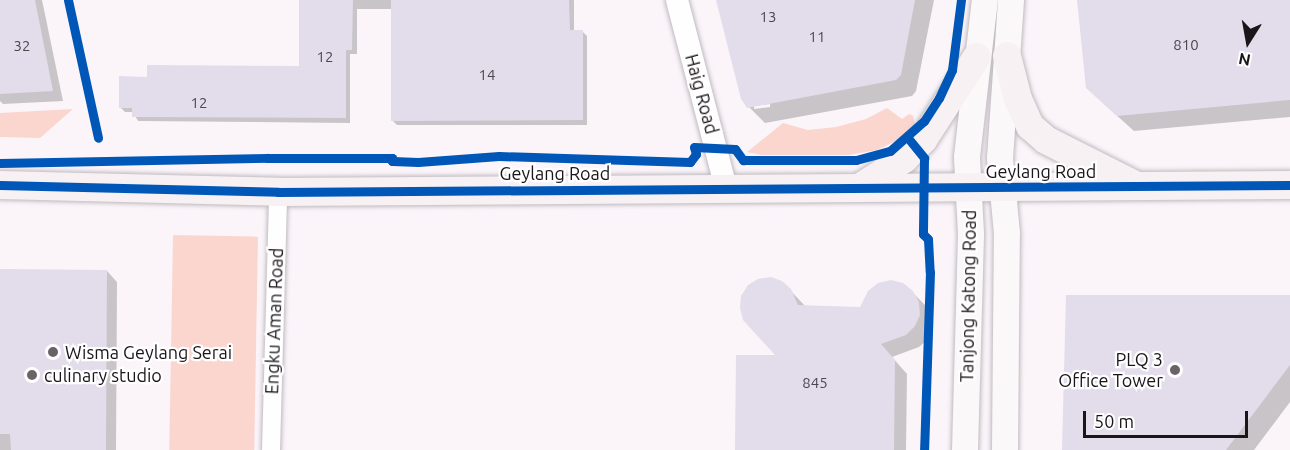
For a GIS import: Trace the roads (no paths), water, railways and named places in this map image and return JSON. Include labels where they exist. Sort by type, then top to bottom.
[{"type":"main road","name":"Tanjong Katong Road","points":[[965,450],[970,188],[967,158],[977,57],[986,0]]},
{"type":"main road","name":"Tanjong Katong Road","points":[[1005,450],[1007,234],[1000,158],[1011,0]]},
{"type":"main road","points":[[1007,56],[1018,99],[1030,126],[1046,140],[1065,151],[1137,186]]},
{"type":"main road","points":[[859,188],[904,159],[923,140],[977,57]]},
{"type":"main road","name":"Geylang Road","points":[[0,185],[278,192],[1290,185]]},
{"type":"street","name":"Haig Road","points":[[677,0],[726,188]]},
{"type":"street","name":"Engku Aman Road","points":[[271,450],[278,192]]},
{"type":"place","name":"Wisma Geylang Serai","points":[[53,352]]},
{"type":"place","name":"PLQ 3 Office Tower","points":[[1175,370]]},
{"type":"place","name":"culinary studio","points":[[32,375]]}]
